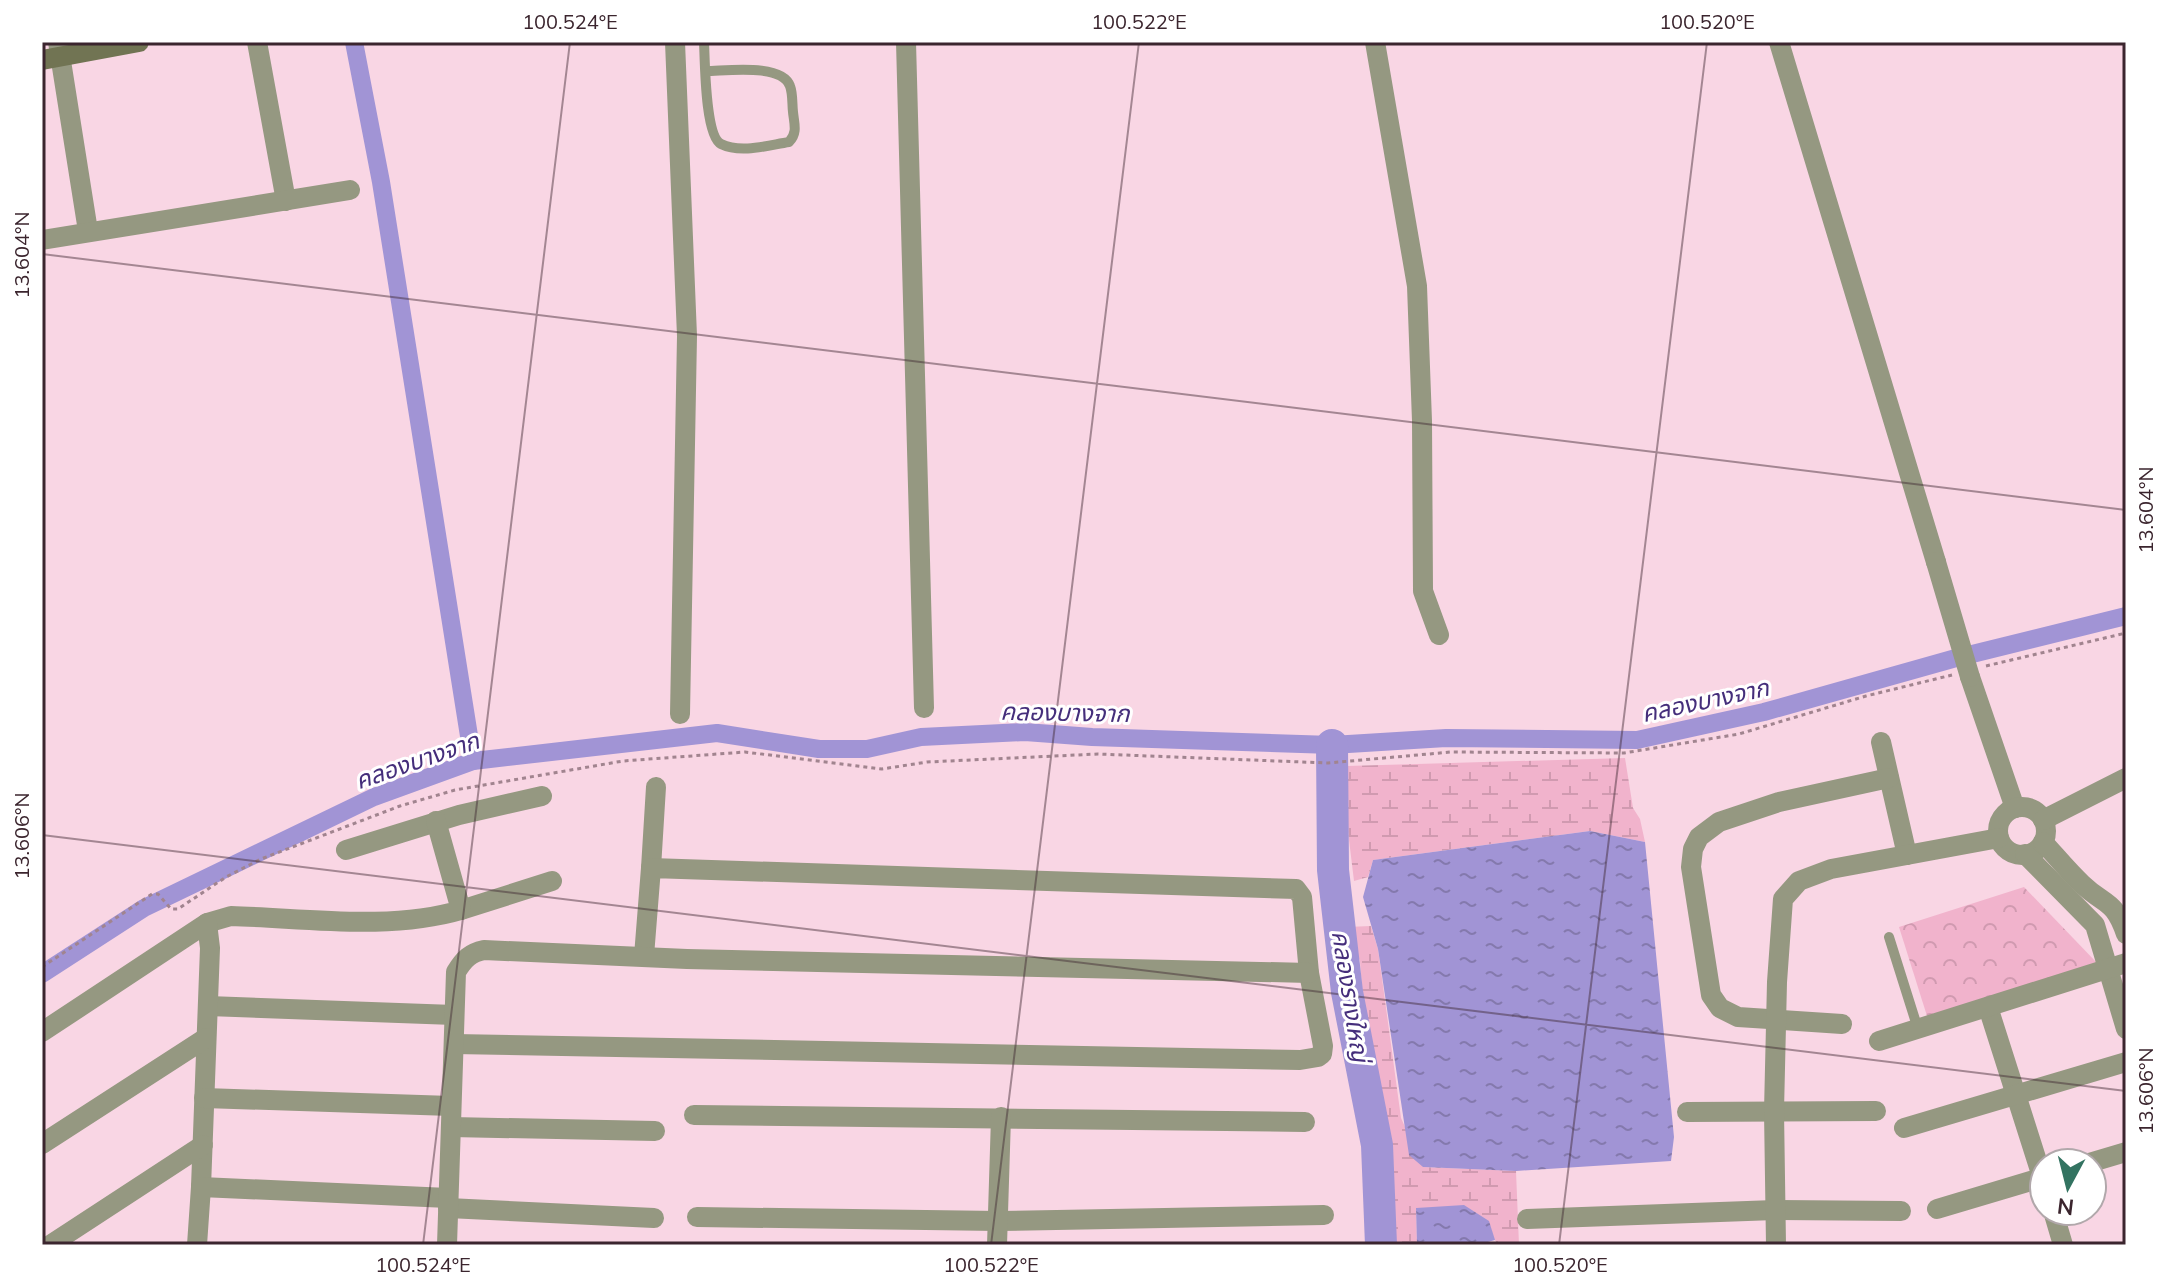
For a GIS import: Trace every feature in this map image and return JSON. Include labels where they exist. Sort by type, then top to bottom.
[{"type":"street","points":[[88,231],[54,53],[139,42]]},
{"type":"street","points":[[257,42],[286,201]]},
{"type":"street","points":[[675,42],[687,336],[680,714]]},
{"type":"street","points":[[906,42],[924,708]]},
{"type":"street","points":[[1375,42],[1417,286],[1423,591],[1439,635]]},
{"type":"street","points":[[1779,42],[1936,562],[2015,808]]},
{"type":"street","points":[[42,240],[350,190]]},
{"type":"street","points":[[1881,742],[1907,855]]},
{"type":"street","points":[[1842,1024],[1738,1017],[1720,1008],[1711,995],[1691,867],[1693,849],[1706,829],[1719,822],[1779,802],[1889,778]]},
{"type":"street","points":[[2043,820],[2126,778]]},
{"type":"street","points":[[644,956],[656,787]]},
{"type":"street","points":[[346,850],[436,821],[542,796]]},
{"type":"street","points":[[2026,807],[2043,820],[2046,835],[2043,842],[2039,848],[2025,854],[2009,851],[1999,838],[2000,822],[2015,808],[2026,807]]},
{"type":"street","points":[[436,821],[461,910]]},
{"type":"street","points":[[1776,1245],[1774,1111],[1783,899],[1789,890],[1812,874],[1999,838]]},
{"type":"street","points":[[2043,842],[2084,887],[2113,906],[2126,934]]},
{"type":"street","points":[[2025,854],[2095,925],[2117,966],[2126,1029]]},
{"type":"street","points":[[454,1044],[1311,1059],[1322,1054],[1309,973],[1302,897],[1296,889],[651,868]]},
{"type":"street","points":[[42,1032],[207,923],[231,916],[400,921],[461,910],[552,881]]},
{"type":"street","points":[[197,1245],[210,948],[207,923]]},
{"type":"street","points":[[447,1245],[456,972],[474,952],[1309,973]]},
{"type":"street","points":[[1879,1041],[2117,966]]},
{"type":"street","points":[[208,1006],[454,1015]]},
{"type":"street","points":[[1988,1007],[2033,1147]]},
{"type":"street","points":[[42,1144],[206,1038]]},
{"type":"street","points":[[1904,1128],[2126,1062]]},
{"type":"street","points":[[204,1098],[655,1131]]},
{"type":"street","points":[[1687,1112],[1876,1111]]},
{"type":"street","points":[[694,1115],[1305,1122]]},
{"type":"street","points":[[997,1245],[1001,1117]]},
{"type":"street","points":[[50,1245],[203,1145]]},
{"type":"street","points":[[1937,1209],[2028,1183]]},
{"type":"street","points":[[201,1187],[654,1218]]},
{"type":"street","points":[[1527,1219],[1775,1210],[1901,1211]]},
{"type":"street","points":[[697,1217],[998,1221],[1324,1215]]},
{"type":"lane","points":[[704,42],[706,71],[710,123],[716,140],[720,144],[750,148],[789,142],[793,138],[791,89],[785,78],[761,70],[706,71]]},
{"type":"lane","points":[[1889,937],[1918,1029]]},
{"type":"path","points":[[42,967],[150,895],[158,894],[171,909],[178,909],[226,877],[261,859],[400,806],[455,790],[623,761],[745,752],[882,769],[927,762],[1098,754],[1328,763],[1451,752],[1624,753],[1739,734],[1866,696],[2126,633]]},
{"type":"green space","points":[[1625,758],[1633,808],[1640,819],[1645,842],[1590,831],[1373,860],[1368,877],[1354,881],[1341,774],[1347,766]]},
{"type":"green space","points":[[2024,887],[2098,964],[1927,1016],[1899,927]]},
{"type":"green space","points":[[1371,926],[1378,949],[1401,1118],[1423,1167],[1516,1171],[1519,1245],[1498,1245],[1495,1240],[1416,1208],[1417,1245],[1394,1245],[1380,1112],[1366,1043],[1360,961],[1347,927]]},
{"type":"water","points":[[1590,831],[1645,842],[1674,1137],[1671,1161],[1516,1171],[1423,1167],[1409,1155],[1378,949],[1363,897],[1373,860]]},
{"type":"water","points":[[1464,1205],[1489,1221],[1495,1240],[1477,1245],[1417,1245],[1416,1208]]},
{"type":"waterway","points":[[354,42],[381,182],[473,761]]},
{"type":"waterway","name":"คลองบางจาก","points":[[42,974],[144,908],[374,797],[473,761],[717,733],[819,749],[867,749],[921,737],[1025,732],[1332,745],[1446,738],[1637,740],[1764,712],[1956,658],[2126,616]]},
{"type":"waterway","name":"คลองรางใหญ่","points":[[1332,745],[1333,870],[1347,992],[1377,1145],[1381,1245]]}]
